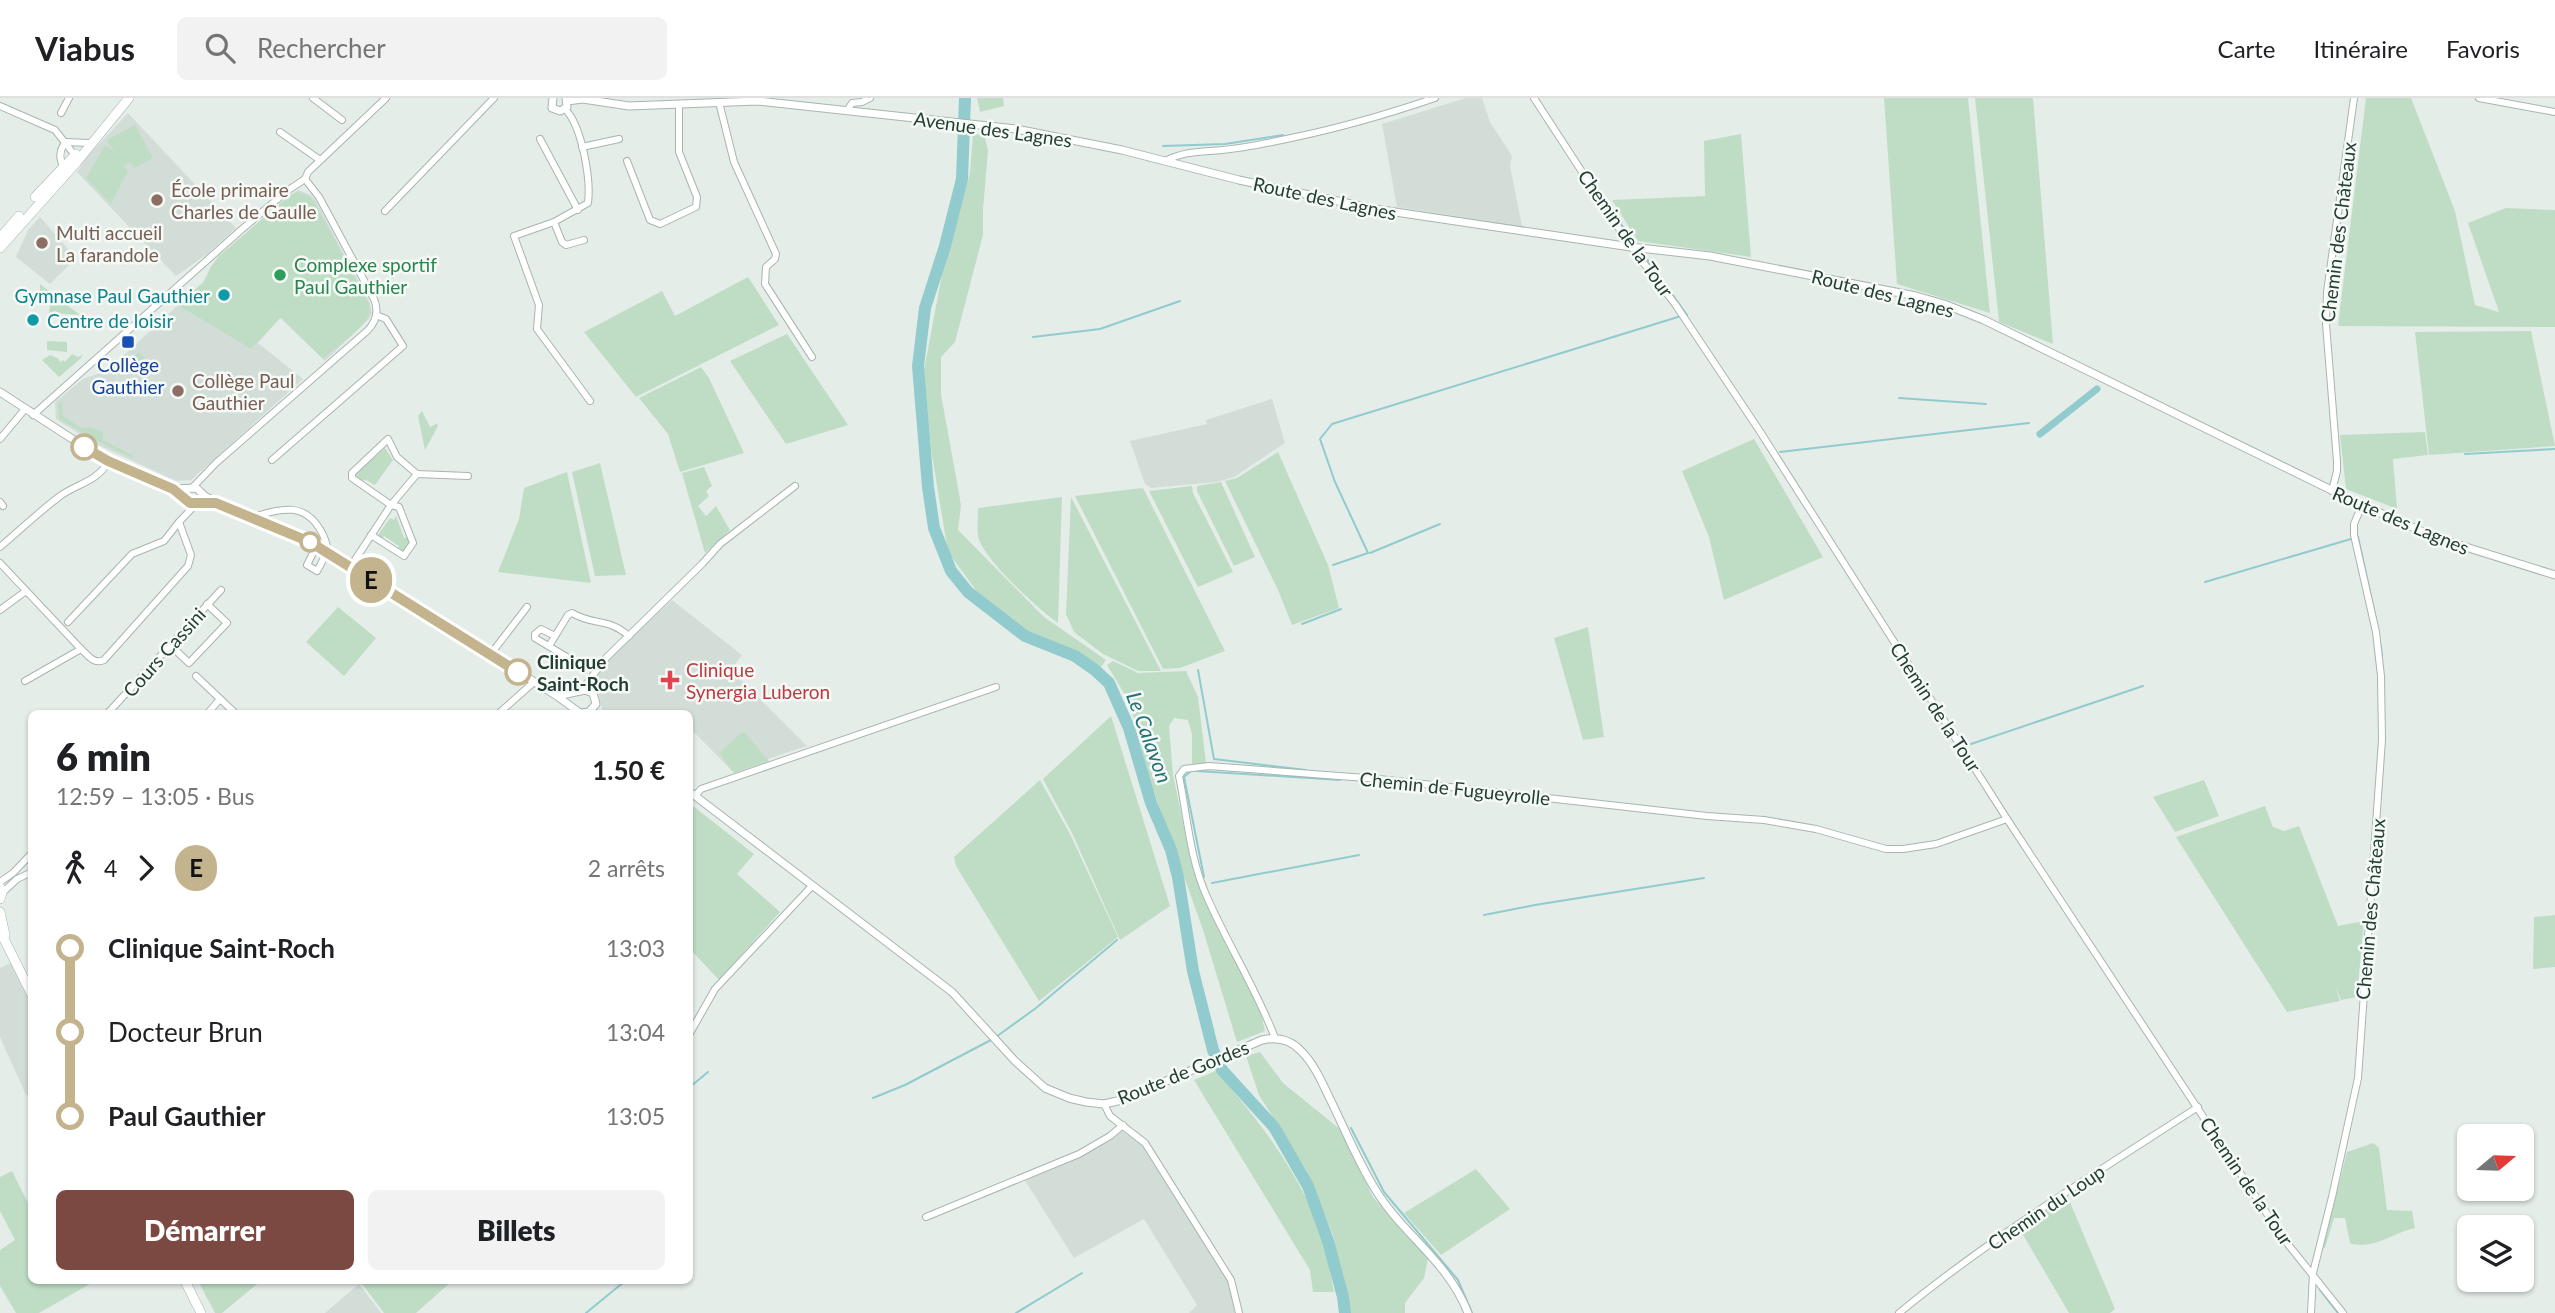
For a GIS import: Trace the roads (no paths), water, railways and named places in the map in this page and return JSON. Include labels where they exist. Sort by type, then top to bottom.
[{"type":"main road","points":[[0,237],[93,141],[129,98]]},
{"type":"main road","points":[[0,248],[65,170]]},
{"type":"main road","points":[[0,912],[9,950]]},
{"type":"main road","points":[[0,931],[28,987]]},
{"type":"main road","points":[[186,1284],[201,1313]]},
{"type":"street","points":[[61,113],[69,98]]},
{"type":"street","points":[[313,98],[342,120]]},
{"type":"street","points":[[33,415],[268,207],[305,179],[320,160],[386,98]]},
{"type":"street","points":[[385,211],[494,98]]},
{"type":"street","points":[[553,98],[551,105],[555,110],[560,111],[566,103],[575,121],[582,147],[588,202],[554,222],[514,236],[539,305],[537,329],[590,401]]},
{"type":"street","points":[[847,111],[852,103],[870,98]]},
{"type":"street","points":[[1165,161],[1178,154],[1194,151],[1222,150],[1293,138],[1369,119],[1436,98]]},
{"type":"street","name":"Chemin de la Tour","points":[[1534,98],[1631,247],[1678,308],[1759,430],[2007,819],[2283,1238],[2343,1313]]},
{"type":"street","name":"Chemin des Châteaux","points":[[2332,491],[2337,461],[2326,333],[2327,292],[2354,98]]},
{"type":"street","points":[[2479,98],[2555,112]]},
{"type":"street","name":"Avenue des Lagnes","points":[[566,103],[583,99],[629,106],[790,101],[847,111],[986,125],[1044,134],[1165,161]]},
{"type":"street","points":[[719,102],[734,162],[776,254],[775,259],[766,267],[765,284],[812,357]]},
{"type":"street","points":[[626,161],[647,214],[654,223],[660,223],[696,207],[697,197],[682,165],[679,104]]},
{"type":"street","points":[[0,106],[49,126],[60,134],[76,159]]},
{"type":"street","points":[[280,132],[320,160]]},
{"type":"street","points":[[540,139],[578,209]]},
{"type":"street","points":[[582,147],[619,139]]},
{"type":"street","points":[[66,142],[93,141]]},
{"type":"street","points":[[65,170],[60,152],[66,142]]},
{"type":"street","name":"Route des Lagnes","points":[[1165,161],[1251,183],[1374,209],[1740,261],[1944,304],[1984,320],[2362,505],[2437,538],[2555,575]]},
{"type":"street","points":[[68,622],[132,554],[164,541],[186,513],[203,478],[216,463],[371,327],[376,315],[374,299],[319,197],[305,179]]},
{"type":"street","points":[[554,222],[562,242],[566,245],[584,240]]},
{"type":"street","points":[[272,460],[403,346],[386,319],[376,315]]},
{"type":"street","points":[[0,392],[108,461],[173,489],[253,517],[317,545],[577,710]]},
{"type":"street","points":[[0,439],[25,410]]},
{"type":"street","points":[[371,535],[404,556],[413,543],[399,507],[391,505],[352,478],[352,473],[388,439],[397,457],[417,474],[468,476]]},
{"type":"street","points":[[97,474],[100,457]]},
{"type":"street","points":[[0,547],[57,498],[92,480],[108,461]]},
{"type":"street","points":[[351,566],[391,505],[417,474]]},
{"type":"street","points":[[574,707],[573,700],[606,658],[720,544],[795,485]]},
{"type":"street","name":"Chemin des Châteaux","points":[[2311,1313],[2313,1273],[2358,1078],[2375,862],[2382,740],[2381,676],[2376,632],[2354,535],[2354,524],[2362,505]]},
{"type":"street","points":[[253,517],[286,509],[304,512],[312,517],[326,540],[328,552],[317,571],[307,565],[317,545]]},
{"type":"street","points":[[0,563],[81,649],[95,662],[104,660],[188,566],[191,555],[179,522]]},
{"type":"street","name":"Cours Cassini","points":[[111,710],[220,590]]},
{"type":"street","points":[[0,610],[26,591]]},
{"type":"street","points":[[170,645],[189,663],[227,623],[207,604]]},
{"type":"street","points":[[491,655],[527,607]]},
{"type":"street","points":[[549,646],[572,613],[584,620],[613,624],[629,636]]},
{"type":"street","points":[[555,636],[541,629],[535,634],[536,638],[570,659]]},
{"type":"street","points":[[25,681],[81,649]]},
{"type":"street","points":[[594,675],[593,693],[597,710]]},
{"type":"street","points":[[196,676],[232,710]]},
{"type":"street","points":[[502,710],[534,682]]},
{"type":"street","points":[[693,793],[996,687]]},
{"type":"street","points":[[557,696],[579,692],[593,693]]},
{"type":"street","points":[[210,710],[220,699]]},
{"type":"street","points":[[592,710],[596,704]]},
{"type":"street","name":"Chemin de Fugueyrolle","points":[[1275,1038],[1265,1009],[1206,896],[1179,776],[1184,769],[1209,766],[1379,779],[1764,820],[1816,830],[1886,849],[1936,844],[2007,819]]},
{"type":"street","name":"Route de Gordes","points":[[693,795],[952,992],[1015,1061],[1045,1087],[1069,1098],[1104,1104],[1122,1100],[1250,1044],[1275,1038],[1296,1045],[1310,1060],[1375,1189],[1394,1215],[1437,1261],[1456,1287],[1468,1313]]},
{"type":"street","points":[[0,890],[28,857]]},
{"type":"street","points":[[0,890],[28,874]]},
{"type":"street","points":[[693,1028],[715,989],[811,887]]},
{"type":"street","points":[[1104,1104],[1110,1116],[1145,1143],[1231,1280],[1239,1313]]},
{"type":"street","name":"Chemin du Loup","points":[[1899,1313],[1951,1271],[2019,1223],[2198,1107]]},
{"type":"street","points":[[926,1217],[1079,1154],[1123,1125]]},
{"type":"waterway","name":"Le Calavon","points":[[965,98],[962,179],[945,246],[925,308],[918,366],[934,528],[951,571],[968,592],[1025,636],[1075,656],[1109,683],[1129,728],[1151,803],[1171,850],[1193,971],[1213,1050],[1222,1070],[1274,1127],[1308,1186],[1328,1241],[1345,1313]]},
{"type":"waterway","points":[[1163,146],[1225,144],[1283,135]]},
{"type":"waterway","points":[[1602,197],[1635,244]]},
{"type":"waterway","points":[[1641,251],[1687,315]]},
{"type":"waterway","points":[[1033,337],[1100,329],[1180,301]]},
{"type":"waterway","points":[[1333,565],[1368,553],[1335,482],[1320,439],[1332,424],[1681,316]]},
{"type":"waterway","points":[[2040,434],[2097,389]]},
{"type":"waterway","points":[[1899,398],[1986,404]]},
{"type":"waterway","points":[[1780,452],[2029,423]]},
{"type":"waterway","points":[[2465,454],[2555,449]]},
{"type":"waterway","points":[[1370,553],[1440,524]]},
{"type":"waterway","points":[[2358,537],[2377,624]]},
{"type":"waterway","points":[[2205,582],[2351,539]]},
{"type":"waterway","points":[[1302,624],[1341,609]]},
{"type":"waterway","points":[[2381,647],[2382,656]]},
{"type":"waterway","points":[[1198,670],[1214,759],[1306,770]]},
{"type":"waterway","points":[[1965,746],[2143,686]]},
{"type":"waterway","points":[[1191,771],[1184,777],[1204,877]]},
{"type":"waterway","points":[[1197,771],[1340,780]]},
{"type":"waterway","points":[[1212,883],[1359,855]]},
{"type":"waterway","points":[[1484,915],[1704,878]]},
{"type":"waterway","points":[[996,1037],[1036,1008],[1117,940]]},
{"type":"waterway","points":[[873,1098],[905,1085],[991,1040]]},
{"type":"waterway","points":[[693,1084],[708,1072]]},
{"type":"waterway","points":[[1351,1128],[1384,1192],[1458,1280],[1472,1313]]},
{"type":"waterway","points":[[1016,1313],[1082,1273]]},
{"type":"waterway","points":[[586,1313],[621,1284]]},
{"type":"waterway","points":[[2320,1290],[2338,1313]]},
{"type":"place","name":"École primaire Charles de Gaulle","points":[[157,200]]},
{"type":"place","name":"Multi accueil La farandole","points":[[42,243]]},
{"type":"place","name":"Complexe sportif Paul Gauthier","points":[[280,275]]},
{"type":"place","name":"Gymnase Paul Gauthier","points":[[224,295]]},
{"type":"place","name":"Centre de loisir","points":[[33,320]]},
{"type":"place","name":"Collège Gauthier","points":[[128,342]]},
{"type":"place","name":"Collège Paul Gauthier","points":[[178,391]]},
{"type":"place","name":"Clinique Saint-Roch","points":[[518,672]]},
{"type":"place","name":"Clinique Synergia Luberon","points":[[670,680]]}]
